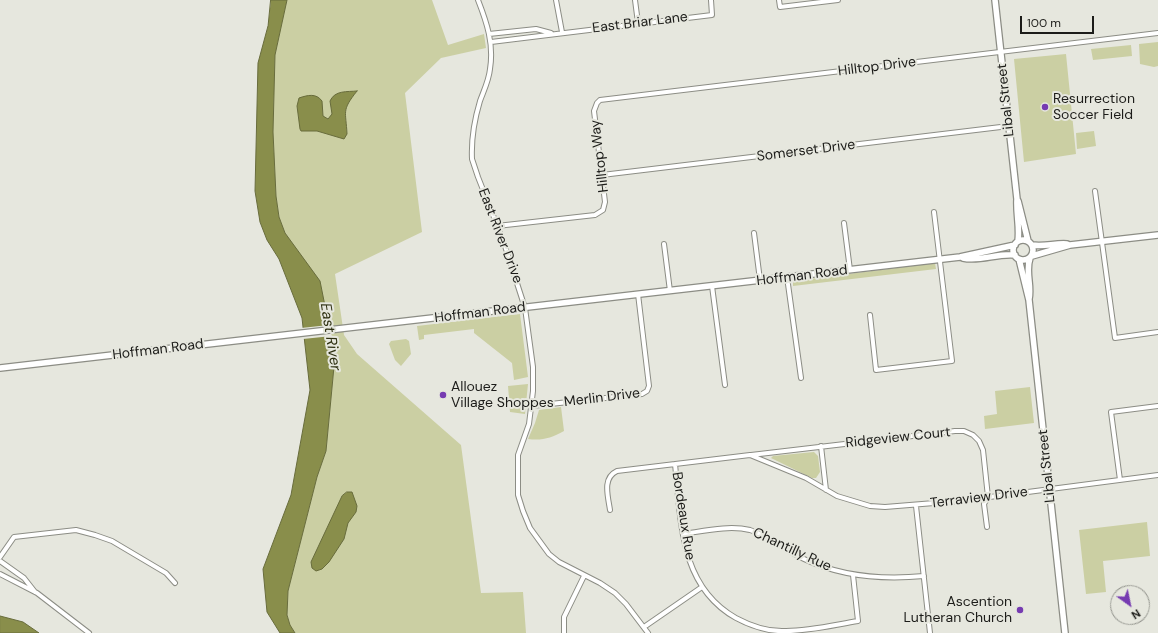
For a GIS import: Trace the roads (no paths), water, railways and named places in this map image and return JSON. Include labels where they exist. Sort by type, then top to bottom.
[{"type":"street","name":"East River Drive","points":[[478,0],[491,42],[489,75],[475,120],[471,140],[472,159],[525,308],[533,366],[532,406],[529,424],[522,440],[518,455],[518,495],[530,528],[549,554],[559,562],[600,583],[615,593],[626,604],[648,633]]},
{"type":"street","points":[[556,0],[562,32]]},
{"type":"street","points":[[635,0],[638,23]]},
{"type":"street","name":"East Briar Lane","points":[[491,42],[553,33],[712,15],[711,0]]},
{"type":"street","points":[[779,0],[780,7],[838,0]]},
{"type":"street","name":"Libal Street","points":[[995,0],[1017,199],[1016,211],[1019,233],[1016,243]]},
{"type":"street","name":"East Briar Lane","points":[[489,34],[536,29],[553,33]]},
{"type":"street","name":"Hilltop Drive","points":[[597,103],[604,99],[1158,33]]},
{"type":"street","name":"Hilltop Way","points":[[497,226],[595,214],[604,210],[605,202],[594,111],[597,103]]},
{"type":"street","name":"Somerset Drive","points":[[602,175],[1009,126]]},
{"type":"street","points":[[1095,191],[1115,338],[1158,332]]},
{"type":"street","name":"Libal Street","points":[[1017,199],[1022,210],[1030,243]]},
{"type":"street","points":[[870,315],[876,370],[952,361],[934,212]]},
{"type":"street","points":[[844,222],[850,270]]},
{"type":"street","points":[[754,233],[760,280]]},
{"type":"street","points":[[1070,245],[1059,243],[1041,246],[1023,240],[1016,243],[1017,257],[1024,260],[1070,245],[1158,235]]},
{"type":"street","name":"Hoffman Road","points":[[0,368],[940,260],[960,257],[1016,243]]},
{"type":"street","points":[[1030,243],[1033,250],[1031,257]]},
{"type":"street","points":[[664,244],[670,291]]},
{"type":"street","name":"Hoffman Road","points":[[960,257],[972,259],[1001,254],[1017,257]]},
{"type":"street","name":"Libal Street","points":[[1017,257],[1029,300],[1065,633]]},
{"type":"street","name":"Libal Street","points":[[1029,300],[1031,290],[1028,271],[1031,257]]},
{"type":"street","points":[[787,277],[801,378]]},
{"type":"street","points":[[712,286],[725,385]]},
{"type":"street","name":"Merlin Drive","points":[[532,406],[642,394],[647,391],[649,386],[638,294]]},
{"type":"street","points":[[1120,480],[1112,412],[1158,406]]},
{"type":"street","name":"Ridgeview Court","points":[[750,455],[964,431],[979,441],[983,450],[988,497],[984,504],[986,527]]},
{"type":"street","points":[[821,446],[826,490]]},
{"type":"street","name":"Terraview Drive","points":[[610,510],[607,482],[610,474],[617,470],[750,455],[787,469],[837,496],[870,506],[916,506],[1158,476]]},
{"type":"street","name":"Bordeaux Rue","points":[[675,464],[683,534],[690,563],[702,587],[722,608],[746,623],[765,629],[798,631],[858,621],[853,575]]},
{"type":"street","points":[[916,506],[930,633]]},
{"type":"street","name":"Chantilly Rue","points":[[683,534],[735,528],[750,530],[803,559],[853,575],[881,578],[924,576]]},
{"type":"street","points":[[0,557],[14,537],[81,531],[112,541],[166,573],[175,583]]},
{"type":"street","points":[[0,560],[24,578],[37,594]]},
{"type":"street","points":[[0,574],[37,594],[89,633]]},
{"type":"street","points":[[564,633],[564,618],[584,576]]},
{"type":"street","points":[[644,627],[702,587]]},
{"type":"water","name":"East River","points":[[271,0],[287,0],[275,55],[273,132],[276,196],[279,217],[285,233],[320,281],[335,356],[326,451],[317,477],[288,591],[287,615],[290,625],[295,633],[280,633],[267,612],[263,569],[291,495],[310,390],[302,318],[279,259],[267,240],[260,222],[255,191],[258,63],[268,26]]},
{"type":"water","points":[[357,91],[347,107],[347,134],[344,139],[317,131],[301,131],[297,106],[299,98],[312,95],[320,98],[322,101],[323,116],[328,119],[332,114],[330,101],[332,97],[342,92]]},
{"type":"water","points":[[347,492],[352,492],[357,506],[356,512],[348,523],[344,539],[329,562],[322,569],[316,571],[312,568],[311,562],[342,496]]},
{"type":"water","points":[[0,616],[23,622],[39,633],[0,633]]},
{"type":"place","name":"Resurrection Soccer Field","points":[[1045,107]]},
{"type":"place","name":"Allouez Village Shoppes","points":[[443,395]]},
{"type":"place","name":"Ascention Lutheran Church","points":[[1020,610]]}]
